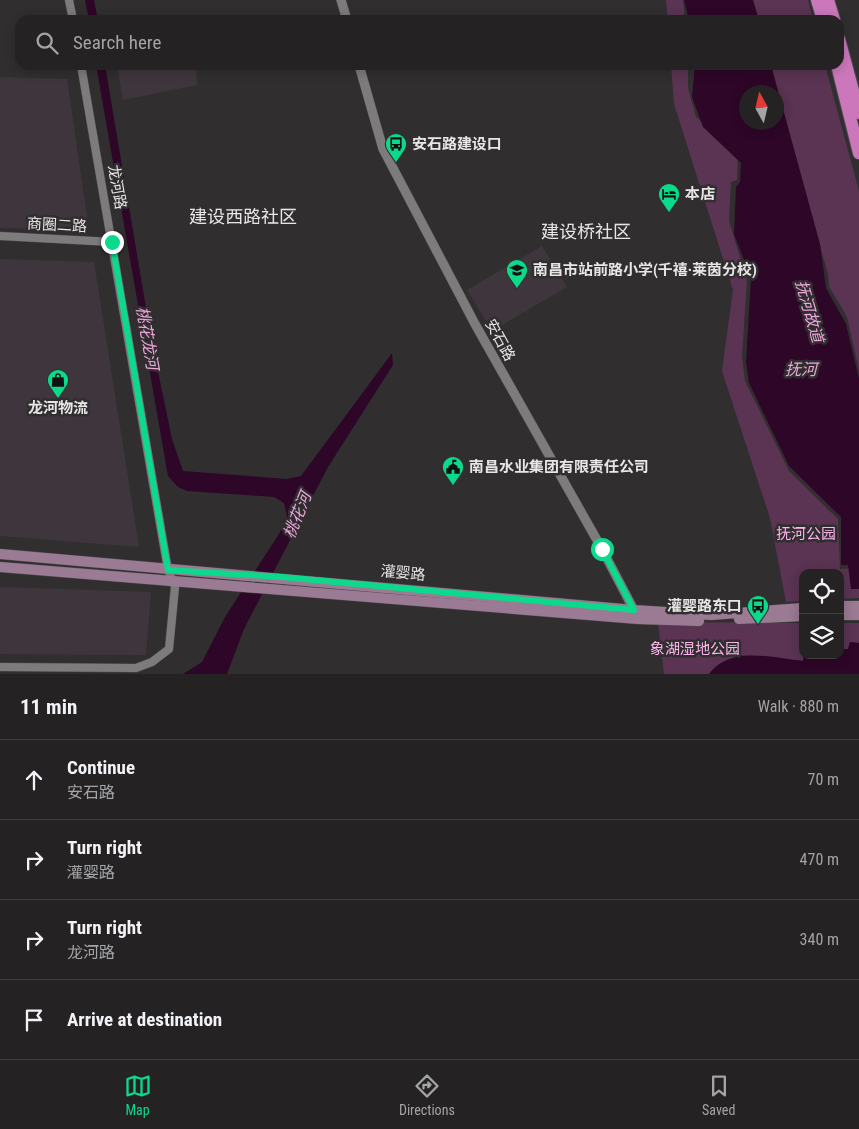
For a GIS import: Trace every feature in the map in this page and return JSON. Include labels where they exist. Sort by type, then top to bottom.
[{"type":"highway","points":[[817,0],[822,15]]},
{"type":"highway","points":[[828,0],[832,15]]},
{"type":"highway","points":[[844,57],[859,113]]},
{"type":"highway","points":[[838,70],[859,153]]},
{"type":"main road","name":"灌婴路","points":[[0,554],[168,570],[282,577],[711,621],[799,616]]},
{"type":"main road","name":"灌婴路","points":[[0,567],[277,589],[636,614],[711,615],[799,608]]},
{"type":"main road","points":[[844,606],[859,606]]},
{"type":"main road","points":[[844,615],[859,615]]},
{"type":"street","points":[[69,0],[72,15]]},
{"type":"street","points":[[342,0],[346,15]]},
{"type":"street","name":"龙河路","points":[[0,667],[136,668],[152,662],[169,649],[175,587],[168,570],[83,70]]},
{"type":"street","name":"安石路","points":[[360,70],[383,149],[475,324],[602,549],[636,614]]},
{"type":"street","name":"商圈二路","points":[[0,236],[112,242]]},
{"type":"shaded area","points":[[118,70],[196,70],[197,85],[123,100]]},
{"type":"shaded area","points":[[0,77],[67,79],[89,230],[0,228]]},
{"type":"shaded area","name":"南昌市站前路小学(千禧·莱茵分校)","points":[[542,246],[567,287],[492,331],[467,290]]},
{"type":"shaded area","name":"龙河物流","points":[[0,259],[94,262],[139,547],[0,536]]},
{"type":"shaded area","points":[[0,587],[151,592],[146,655],[0,654]]},
{"type":"green space","points":[[666,0],[683,0],[684,15],[668,15]]},
{"type":"green space","points":[[749,0],[808,0],[812,15],[754,15]]},
{"type":"green space","name":"抚河公园","points":[[671,70],[688,70],[688,88],[696,117],[738,154],[737,180],[731,182],[729,221],[747,280],[742,356],[745,381],[789,471],[838,519],[840,569],[799,569],[799,601],[786,602],[770,518],[722,371],[733,290],[674,104]]},
{"type":"green space","points":[[769,70],[826,70],[859,191],[859,370],[847,317],[829,286],[828,274],[784,121],[784,85],[774,85]]},
{"type":"green space","name":"抚河公园","points":[[859,568],[859,598],[844,599],[844,569],[840,569]]},
{"type":"green space","name":"象湖湿地公园","points":[[658,622],[799,623],[799,659],[803,659],[803,661],[741,655],[709,674],[664,674]]},
{"type":"green space","points":[[844,623],[859,623],[859,643],[850,642],[848,649],[844,649]]},
{"type":"water","points":[[85,0],[94,0],[97,15],[88,15]]},
{"type":"water","points":[[684,0],[753,0],[758,15],[688,15]]},
{"type":"water","points":[[97,70],[106,70],[152,343],[172,439],[183,471],[287,479],[301,476],[392,353],[393,365],[328,467],[244,629],[227,674],[183,674],[202,662],[225,617],[279,534],[287,516],[284,503],[274,497],[187,491],[178,487],[168,476]]},
{"type":"water","name":"抚河","points":[[695,70],[772,70],[776,85],[739,85],[739,130],[784,130],[784,112],[820,244],[826,288],[846,324],[859,379],[859,589],[851,589],[848,565],[841,565],[841,517],[789,466],[749,383],[746,362],[751,278],[734,234],[736,187],[740,182],[741,163],[703,127],[692,97]]},
{"type":"water","points":[[850,642],[859,643],[859,674],[709,674],[718,665],[740,656],[765,656],[803,661],[803,659],[844,659],[844,649],[848,649]]},
{"type":"place","name":"安石路建设口","points":[[396,163]]},
{"type":"place","name":"本店","points":[[669,213]]},
{"type":"place","name":"南昌市站前路小学(千禧·莱茵分校)","points":[[517,289]]},
{"type":"place","name":"龙河物流","points":[[58,399]]},
{"type":"place","name":"南昌水业集团有限责任公司","points":[[453,486]]},
{"type":"place","name":"灌婴路东口","points":[[758,625]]},
{"type":"district","name":"建设西路社区","points":[[243,217]]},
{"type":"district","name":"建设桥社区","points":[[586,232]]},
{"type":"route","points":[[112,242],[168,570],[282,577],[634,610],[602,549]]},
{"type":"water label","name":"抚河故道","points":[[810,311]]},
{"type":"water label","name":"桃花龙河","points":[[148,338]]},
{"type":"water label","name":"桃花河","points":[[297,515]]}]
